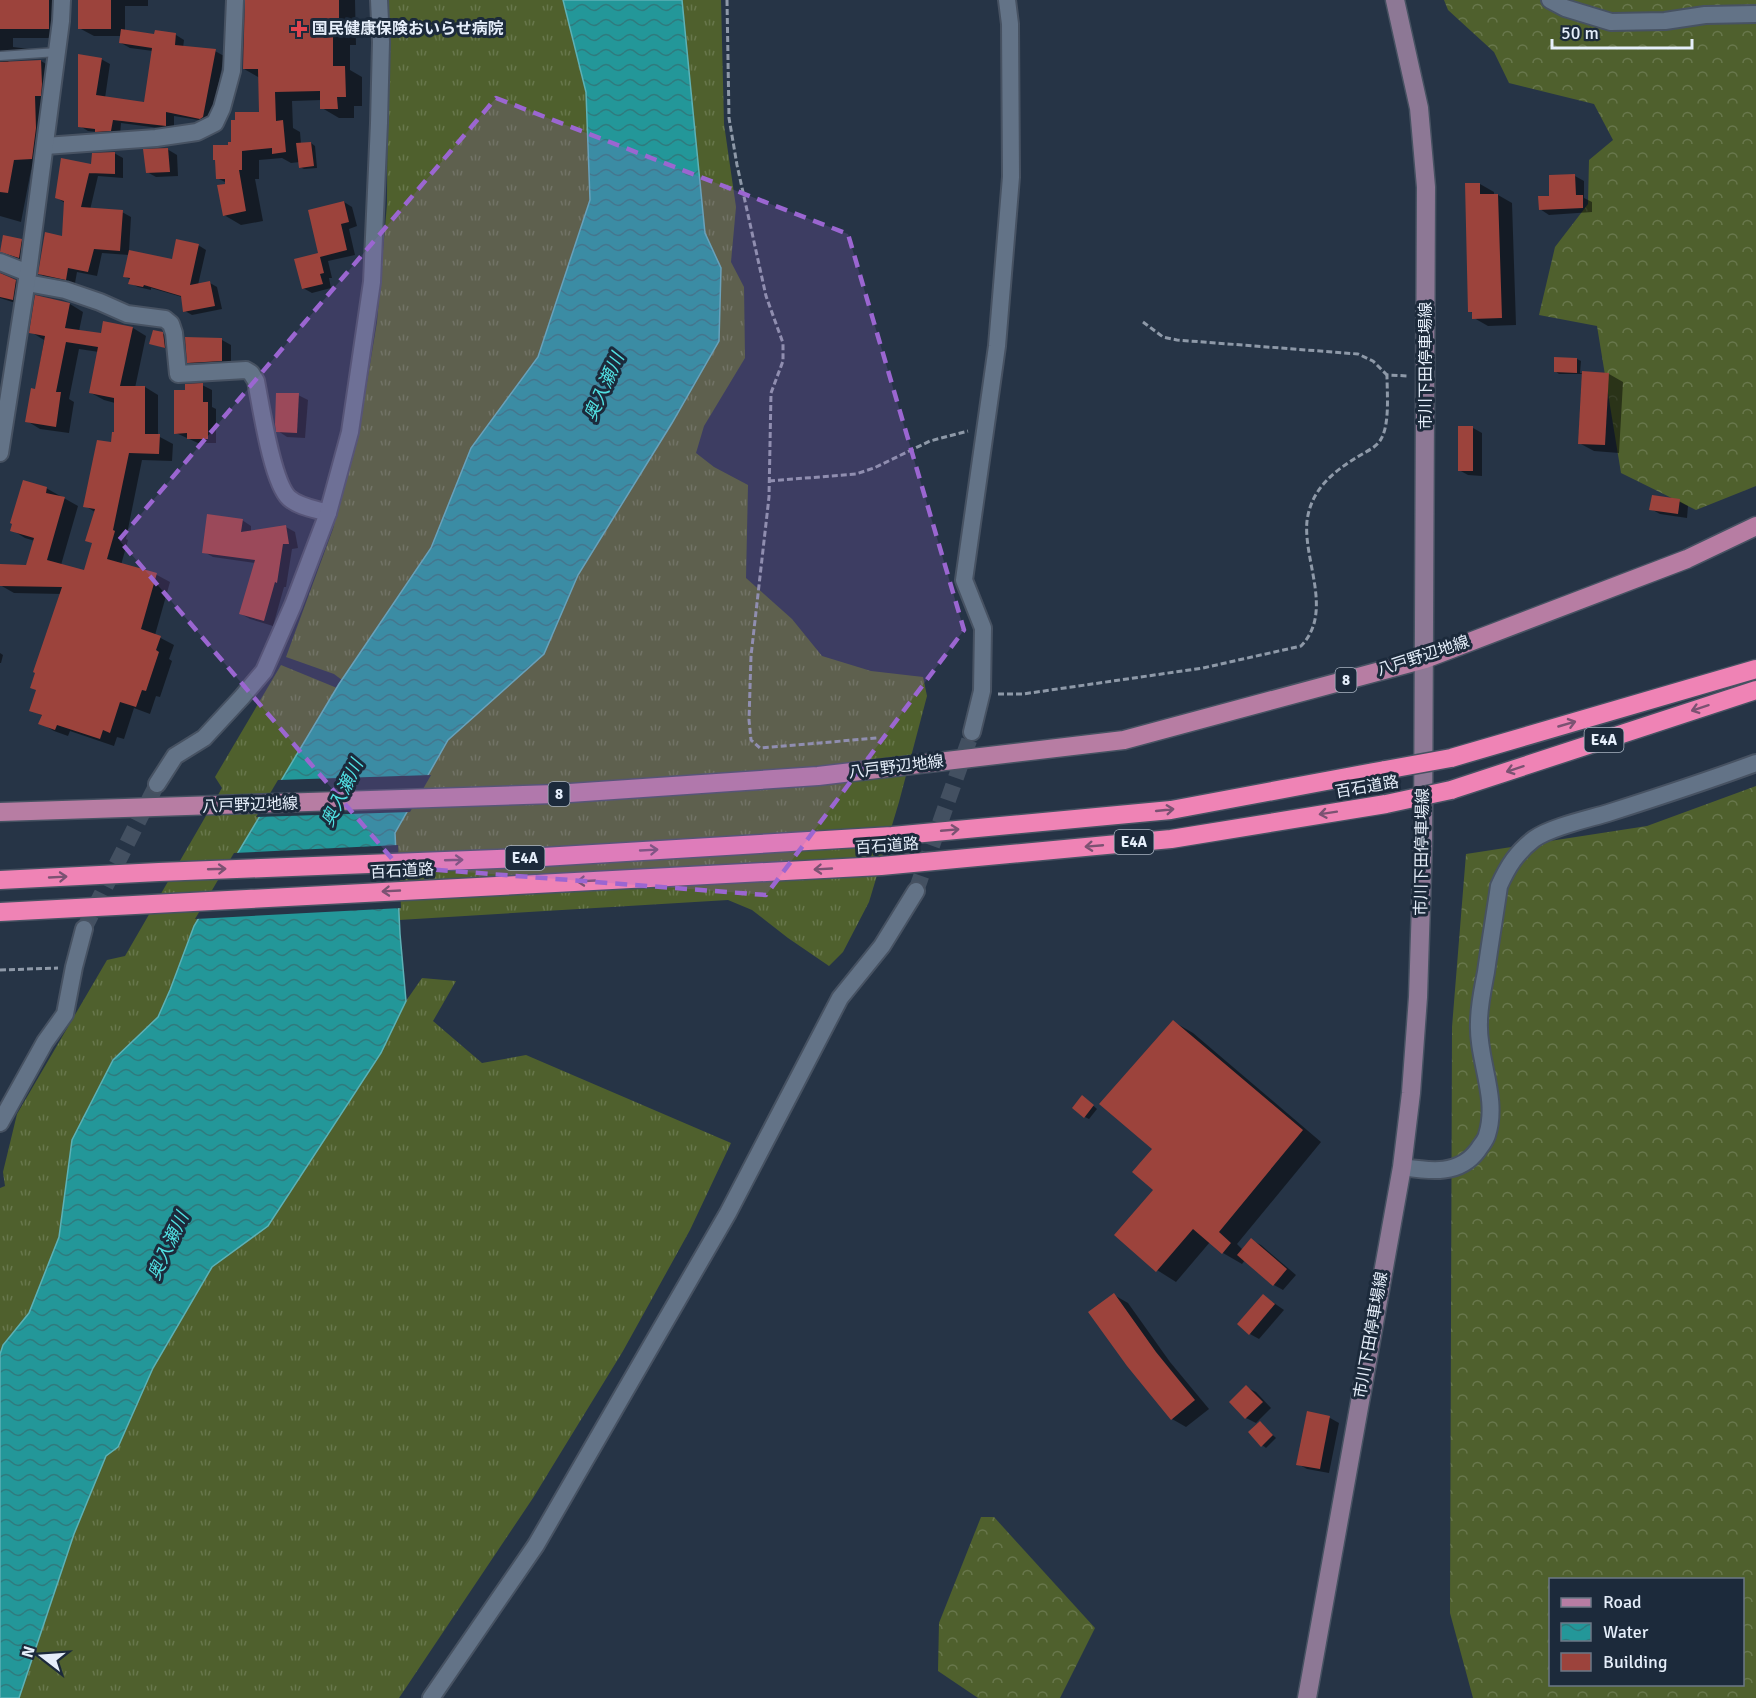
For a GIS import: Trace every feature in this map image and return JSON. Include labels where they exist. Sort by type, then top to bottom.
[{"type":"highway","name":"百石道路","points":[[0,880],[526,858],[892,836],[1171,810],[1451,758],[1756,669]]},
{"type":"highway","name":"百石道路","points":[[0,912],[881,866],[1171,839],[1386,804],[1451,790],[1756,690]]},
{"type":"main road","name":"市川下田停車場線","points":[[1307,1698],[1402,1167],[1411,1093],[1418,997],[1424,841],[1425,176],[1419,108],[1395,0]]},
{"type":"main road","name":"八戸野辺地線","points":[[0,812],[555,794],[818,776],[1124,740],[1425,659],[1687,559],[1756,526]]},
{"type":"street","points":[[0,453],[27,278],[62,0]]},
{"type":"street","points":[[45,146],[166,137],[197,132],[215,123],[222,108],[232,71],[235,0]]},
{"type":"street","points":[[157,784],[175,756],[204,738],[264,671],[293,605],[328,513],[350,432],[372,282],[379,123],[381,42],[379,0]]},
{"type":"street","points":[[972,732],[982,691],[983,628],[964,580],[997,346],[1011,177],[1010,24],[1006,0]]},
{"type":"street","points":[[1550,0],[1565,8],[1611,22],[1665,21],[1705,15],[1756,14]]},
{"type":"street","points":[[0,262],[27,278],[100,302],[127,314],[165,318],[171,324],[174,333],[178,374],[246,370],[251,373],[256,381],[267,438],[281,489],[299,505],[328,513]]},
{"type":"street","points":[[1402,1167],[1433,1172],[1459,1165],[1474,1154],[1487,1137],[1491,1116],[1490,1097],[1480,1049],[1479,1022],[1499,886],[1515,855],[1536,837],[1558,828],[1682,790],[1756,763]]},
{"type":"street","points":[[431,1698],[536,1545],[728,1213],[840,998],[882,945],[916,891]]},
{"type":"street","points":[[0,1123],[45,1042],[65,1014],[84,929]]},
{"type":"lane","points":[[0,56],[57,52]]},
{"type":"path","points":[[728,0],[729,118],[766,296],[783,343],[783,361],[771,393],[769,497],[751,656],[749,720],[751,740],[760,748],[877,738]]},
{"type":"path","points":[[1143,322],[1163,337],[1177,340],[1358,354],[1373,361],[1387,375],[1425,376]]},
{"type":"path","points":[[982,691],[1002,695],[1023,694],[1203,668],[1301,646],[1308,639],[1314,625],[1315,610],[1315,592],[1306,539],[1307,519],[1320,486],[1335,471],[1374,447],[1381,440],[1386,427],[1387,375]]},
{"type":"path","points":[[769,482],[856,474],[874,468],[930,441],[986,426]]},
{"type":"path","points":[[0,970],[74,967]]},
{"type":"highlighted area","points":[[496,98],[848,234],[964,630],[766,895],[399,867],[119,540]]},
{"type":"green space","points":[[388,0],[563,0],[586,92],[590,200],[538,357],[471,448],[431,548],[342,680],[334,674],[286,657],[333,529],[358,436],[377,322],[387,204]]},
{"type":"green space","points":[[682,0],[721,0],[724,124],[736,207],[731,262],[744,287],[745,358],[704,426],[696,453],[714,467],[748,485],[746,578],[792,619],[822,656],[871,671],[923,677],[927,696],[869,902],[843,952],[829,966],[752,910],[728,900],[399,920],[395,833],[448,740],[544,654],[578,575],[672,423],[719,341],[721,268],[705,233]]},
{"type":"green space","points":[[1444,0],[1756,0],[1756,486],[1696,510],[1621,473],[1597,326],[1539,315],[1555,247],[1588,204],[1589,160],[1613,140],[1594,104],[1509,83],[1494,52],[1448,10]]},
{"type":"green space","points":[[281,665],[337,688],[194,926],[158,1017],[112,1060],[62,1213],[59,1237],[29,1313],[3,1345],[0,1354],[0,1188],[5,1186],[3,1172],[17,1114],[107,960],[125,956],[222,788],[215,777]]},
{"type":"green space","points":[[1756,786],[1756,1698],[1473,1698],[1450,1613],[1452,1027],[1466,854],[1647,826]]},
{"type":"green space","points":[[422,978],[456,981],[433,1021],[482,1063],[526,1055],[731,1143],[690,1230],[623,1351],[533,1498],[399,1698],[19,1698],[74,1534],[106,1456],[118,1447],[153,1368],[212,1267],[268,1226],[381,1053],[406,1001]]},
{"type":"green space","points":[[981,1517],[994,1517],[1095,1628],[1060,1698],[978,1698],[938,1671],[939,1623]]},
{"type":"water","name":"奥入瀬川","points":[[563,0],[682,0],[705,233],[721,268],[719,341],[672,423],[578,575],[544,654],[448,740],[395,833],[406,1001],[381,1053],[268,1226],[212,1267],[153,1368],[118,1447],[106,1456],[74,1534],[19,1698],[0,1698],[0,1354],[3,1345],[29,1313],[59,1237],[72,1140],[113,1060],[158,1017],[194,926],[339,684],[431,548],[471,448],[538,357],[590,200],[586,92]]},
{"type":"pier","points":[[431,775],[410,812],[256,817],[278,780]]},
{"type":"pier","points":[[398,845],[401,908],[195,919],[234,853]]},
{"type":"building","points":[[0,0],[49,0],[49,29],[0,29]]},
{"type":"building","points":[[78,0],[111,0],[111,29],[78,29]]},
{"type":"building","points":[[245,0],[339,0],[339,36],[333,36],[333,66],[345,66],[346,97],[337,97],[338,109],[320,109],[320,91],[275,92],[276,121],[283,120],[286,152],[272,154],[272,148],[242,151],[242,170],[239,170],[246,211],[223,216],[217,185],[225,184],[225,179],[216,179],[213,145],[228,145],[228,142],[231,142],[231,120],[235,120],[235,112],[259,112],[258,69],[243,69]]},
{"type":"building","points":[[121,29],[154,34],[155,30],[176,33],[175,45],[216,49],[203,117],[200,119],[166,112],[166,126],[113,120],[111,131],[95,132],[95,129],[78,127],[78,54],[102,58],[96,95],[144,102],[152,48],[119,43]]},
{"type":"building","points":[[41,60],[41,96],[35,96],[36,128],[32,159],[14,160],[8,193],[0,192],[0,62]]},
{"type":"building","points":[[311,142],[314,166],[299,168],[296,143]]},
{"type":"building","points":[[168,148],[170,172],[146,173],[143,149]]},
{"type":"building","points":[[115,152],[115,174],[89,173],[81,207],[123,210],[120,251],[94,249],[88,272],[68,268],[66,280],[38,274],[45,232],[62,236],[64,201],[55,198],[61,158],[91,164],[92,153]]},
{"type":"building","points":[[1575,174],[1576,195],[1583,195],[1583,208],[1539,210],[1538,196],[1549,196],[1549,175]]},
{"type":"building","points":[[1465,183],[1480,183],[1480,194],[1498,194],[1502,318],[1472,319],[1472,312],[1468,312]]},
{"type":"building","points":[[344,201],[349,222],[341,224],[347,250],[320,257],[324,273],[320,274],[323,284],[302,289],[294,259],[318,253],[308,210]]},
{"type":"building","points":[[3,235],[22,239],[19,258],[0,252]]},
{"type":"building","points":[[176,239],[199,244],[190,285],[210,281],[215,306],[183,312],[181,296],[144,285],[143,287],[128,284],[130,278],[123,277],[129,250],[172,259]]},
{"type":"building","points":[[0,273],[16,280],[13,300],[0,297]]},
{"type":"building","points":[[35,295],[70,303],[65,328],[101,333],[103,321],[133,327],[120,386],[145,386],[145,434],[160,434],[159,454],[129,453],[113,530],[115,531],[107,559],[157,573],[141,629],[161,636],[156,650],[159,652],[146,691],[142,690],[136,707],[120,702],[110,733],[103,730],[100,739],[57,725],[55,730],[38,724],[42,715],[29,711],[36,690],[30,688],[35,673],[33,672],[62,587],[0,586],[0,564],[26,565],[34,538],[10,531],[12,524],[10,523],[23,480],[47,487],[46,493],[65,497],[47,560],[84,570],[92,543],[85,541],[95,509],[83,507],[97,440],[111,442],[112,432],[114,432],[114,398],[89,393],[98,347],[66,342],[56,392],[61,392],[56,427],[25,422],[31,388],[35,389],[45,336],[29,333]]},
{"type":"building","points":[[153,330],[163,332],[165,348],[149,344]]},
{"type":"building","points":[[185,337],[222,338],[222,361],[187,363]]},
{"type":"building","points":[[1554,357],[1577,358],[1577,373],[1554,372]]},
{"type":"building","points":[[1582,371],[1609,373],[1605,445],[1578,444]]},
{"type":"building","points":[[203,383],[203,402],[208,402],[208,439],[187,439],[187,433],[174,434],[174,390],[185,390],[185,384]]},
{"type":"building","points":[[276,393],[299,393],[297,433],[276,432]]},
{"type":"building","points":[[1458,426],[1473,426],[1473,471],[1458,471]]},
{"type":"building","points":[[1652,495],[1680,499],[1678,514],[1649,510]]},
{"type":"building","points":[[207,514],[243,519],[241,532],[286,525],[289,544],[283,544],[277,583],[275,582],[264,621],[239,614],[255,560],[202,553]]},
{"type":"building","points":[[1173,1020],[1303,1130],[1219,1232],[1231,1243],[1222,1254],[1193,1229],[1156,1272],[1114,1235],[1153,1190],[1132,1172],[1152,1149],[1099,1104]]},
{"type":"building","points":[[1082,1095],[1094,1105],[1084,1118],[1072,1108]]},
{"type":"building","points":[[1251,1238],[1287,1269],[1273,1286],[1237,1255]]},
{"type":"building","points":[[1114,1293],[1156,1352],[1195,1400],[1171,1420],[1127,1366],[1088,1312]]},
{"type":"building","points":[[1263,1294],[1275,1304],[1249,1335],[1237,1324]]},
{"type":"building","points":[[1246,1385],[1263,1402],[1245,1419],[1229,1402]]},
{"type":"building","points":[[1307,1411],[1330,1416],[1320,1469],[1296,1465]]},
{"type":"building","points":[[1260,1421],[1273,1435],[1261,1447],[1248,1432]]},
{"type":"tunnel","points":[[916,891],[972,732]]},
{"type":"tunnel","points":[[84,929],[157,784]]},
{"type":"place","name":"国民健康保険おいらせ病院","points":[[299,29]]}]
